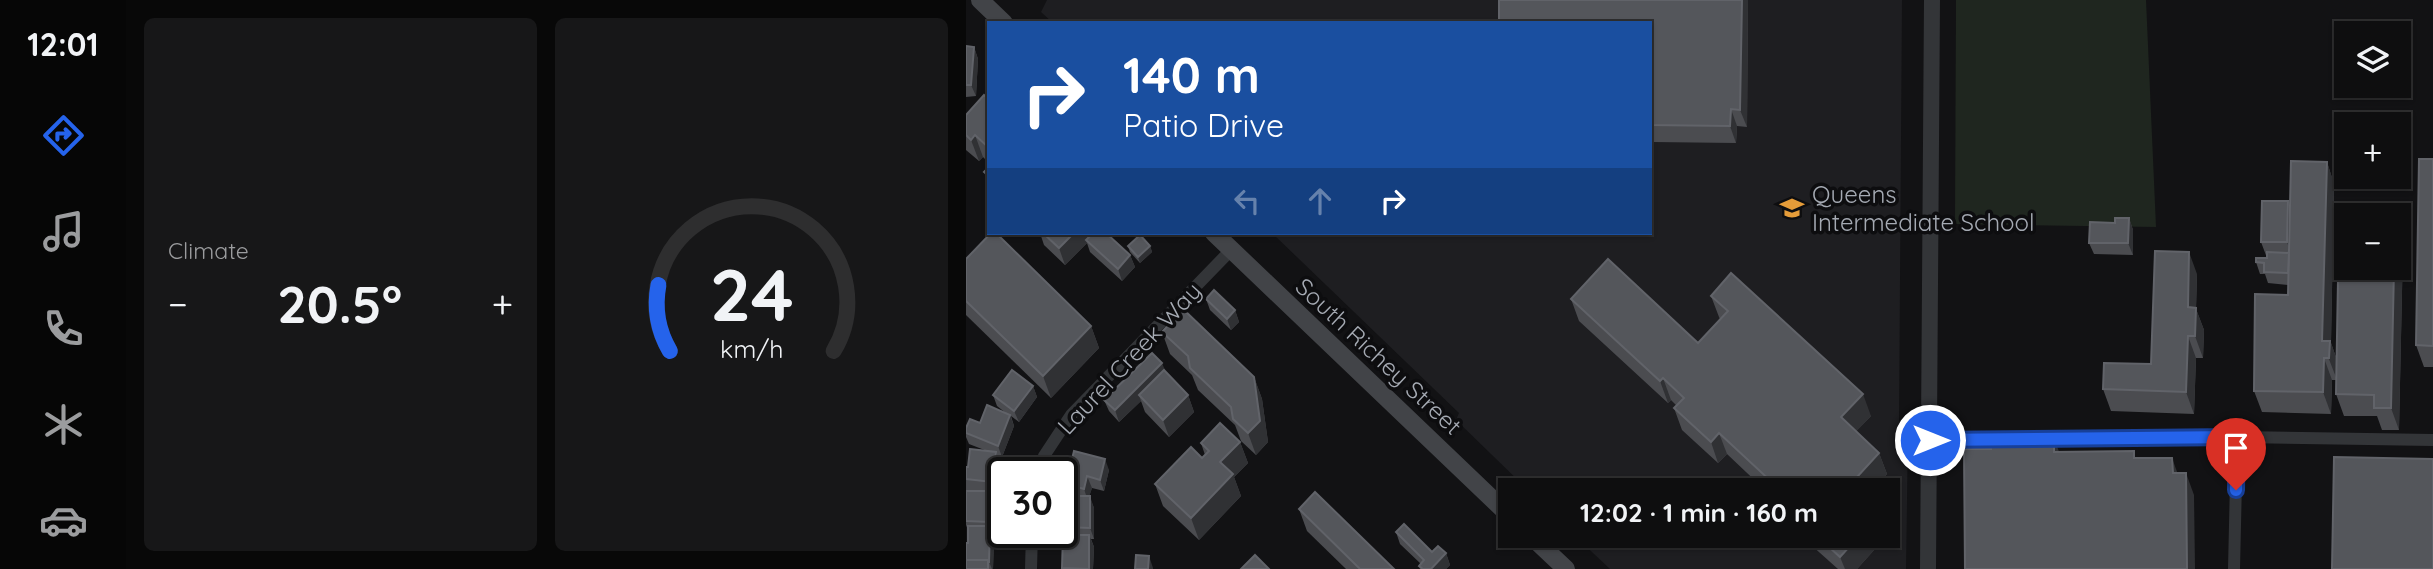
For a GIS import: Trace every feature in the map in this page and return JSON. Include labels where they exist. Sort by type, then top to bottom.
[{"type":"main road","points":[[980,0],[1002,21]]},
{"type":"main road","name":"South Richey Street","points":[[1216,235],[1498,505]]},
{"type":"main road","points":[[1544,548],[1566,569]]},
{"type":"street","points":[[1928,569],[1932,0]]},
{"type":"street","name":"Laurel Creek Way","points":[[1044,457],[1071,415],[1231,250]]},
{"type":"street","points":[[1930,440],[2237,437],[2433,440]]},
{"type":"street","points":[[2234,569],[2237,437]]},
{"type":"street","points":[[1031,548],[1031,569]]},
{"type":"shaded area","points":[[1047,0],[1902,0],[1899,421],[1908,430],[1906,569],[1610,569],[1588,548],[1900,548],[1900,478],[1516,478],[1456,420],[1459,413],[1274,235],[1652,235],[1652,21],[1051,21],[1041,12]]},
{"type":"shaded area","points":[[1956,0],[2146,0],[2156,227],[1955,224]]},
{"type":"building","points":[[1499,0],[1742,0],[1740,110],[1731,109],[1730,126],[1652,125],[1652,21],[1499,21]]},
{"type":"building","points":[[966,46],[974,47],[971,85],[966,85]]},
{"type":"building","points":[[984,95],[987,98],[987,146],[975,135],[971,140],[966,135],[966,115]]},
{"type":"building","points":[[2419,159],[2433,159],[2433,346],[2416,345]]},
{"type":"building","points":[[2291,161],[2327,162],[2322,341],[2330,341],[2329,358],[2324,358],[2323,392],[2254,391],[2255,294],[2288,295]]},
{"type":"building","points":[[2262,201],[2288,201],[2287,242],[2261,242]]},
{"type":"building","points":[[2115,218],[2129,218],[2128,243],[2089,243],[2090,222],[2115,223]]},
{"type":"building","points":[[989,235],[998,235],[1091,326],[1043,376],[966,301],[966,259]]},
{"type":"building","points":[[1045,235],[1072,235],[1059,248]]},
{"type":"building","points":[[1091,235],[1108,235],[1130,255],[1118,269],[1086,240]]},
{"type":"building","points":[[1140,235],[1150,246],[1138,257],[1128,246]]},
{"type":"building","points":[[2155,251],[2189,252],[2188,307],[2196,308],[2195,336],[2188,336],[2186,392],[2103,389],[2104,363],[2151,364]]},
{"type":"building","points":[[2267,252],[2289,253],[2288,273],[2264,272],[2264,263],[2256,262],[2256,258],[2267,258]]},
{"type":"building","points":[[1608,259],[1698,343],[1728,311],[1711,296],[1731,273],[1863,394],[1841,417],[1879,453],[1856,478],[1767,478],[1719,433],[1711,442],[1674,408],[1684,398],[1663,378],[1660,381],[1571,299]]},
{"type":"building","points":[[2338,280],[2394,280],[2391,408],[2374,408],[2374,395],[2336,394]]},
{"type":"building","points":[[1214,290],[1235,310],[1227,319],[1206,299]]},
{"type":"building","points":[[1183,309],[1254,377],[1260,421],[1248,433],[1233,419],[1231,407],[1190,368],[1188,356],[1162,332]]},
{"type":"building","points":[[1152,353],[1162,363],[1115,410],[1104,400]]},
{"type":"building","points":[[1012,370],[1033,386],[1014,411],[993,395]]},
{"type":"building","points":[[1164,370],[1188,395],[1163,420],[1139,395]]},
{"type":"building","points":[[987,405],[1010,415],[998,446],[966,433],[970,419],[980,423]]},
{"type":"building","points":[[1220,423],[1240,442],[1220,462],[1233,474],[1191,518],[1155,484],[1191,447],[1202,458],[1209,451],[1201,443]]},
{"type":"building","points":[[1991,436],[2054,438],[2054,452],[2134,451],[2134,458],[2172,458],[2173,473],[2186,473],[2187,569],[1965,569],[1964,449],[1991,449]]},
{"type":"building","points":[[970,449],[996,452],[995,457],[987,457],[987,481],[966,479]]},
{"type":"building","points":[[1074,451],[1105,459],[1100,480],[1087,476],[1084,489],[1078,487],[1078,457],[1073,457]]},
{"type":"building","points":[[2334,457],[2433,459],[2433,569],[2332,569]]},
{"type":"building","points":[[966,491],[987,491],[987,522],[966,521]]},
{"type":"building","points":[[1315,492],[1394,569],[1360,569],[1299,509]]},
{"type":"building","points":[[1078,496],[1090,496],[1090,528],[1078,528]]},
{"type":"building","points":[[1404,524],[1432,552],[1438,546],[1446,553],[1431,569],[1419,566],[1424,560],[1396,532]]},
{"type":"building","points":[[968,526],[987,526],[989,562],[966,560]]},
{"type":"building","points":[[1078,535],[1089,535],[1089,569],[1062,568],[1063,548],[1078,548]]},
{"type":"building","points":[[1830,548],[1848,548],[1840,557]]},
{"type":"building","points":[[1136,555],[1149,556],[1148,569],[1135,569]]},
{"type":"building","points":[[1255,555],[1269,569],[1241,569]]},
{"type":"building","points":[[966,560],[988,560],[988,569],[966,569]]},
{"type":"place","name":"Queens Intermediate School","points":[[1792,208]]},
{"type":"route","points":[[1930,440],[2237,437],[2236,490]]}]
